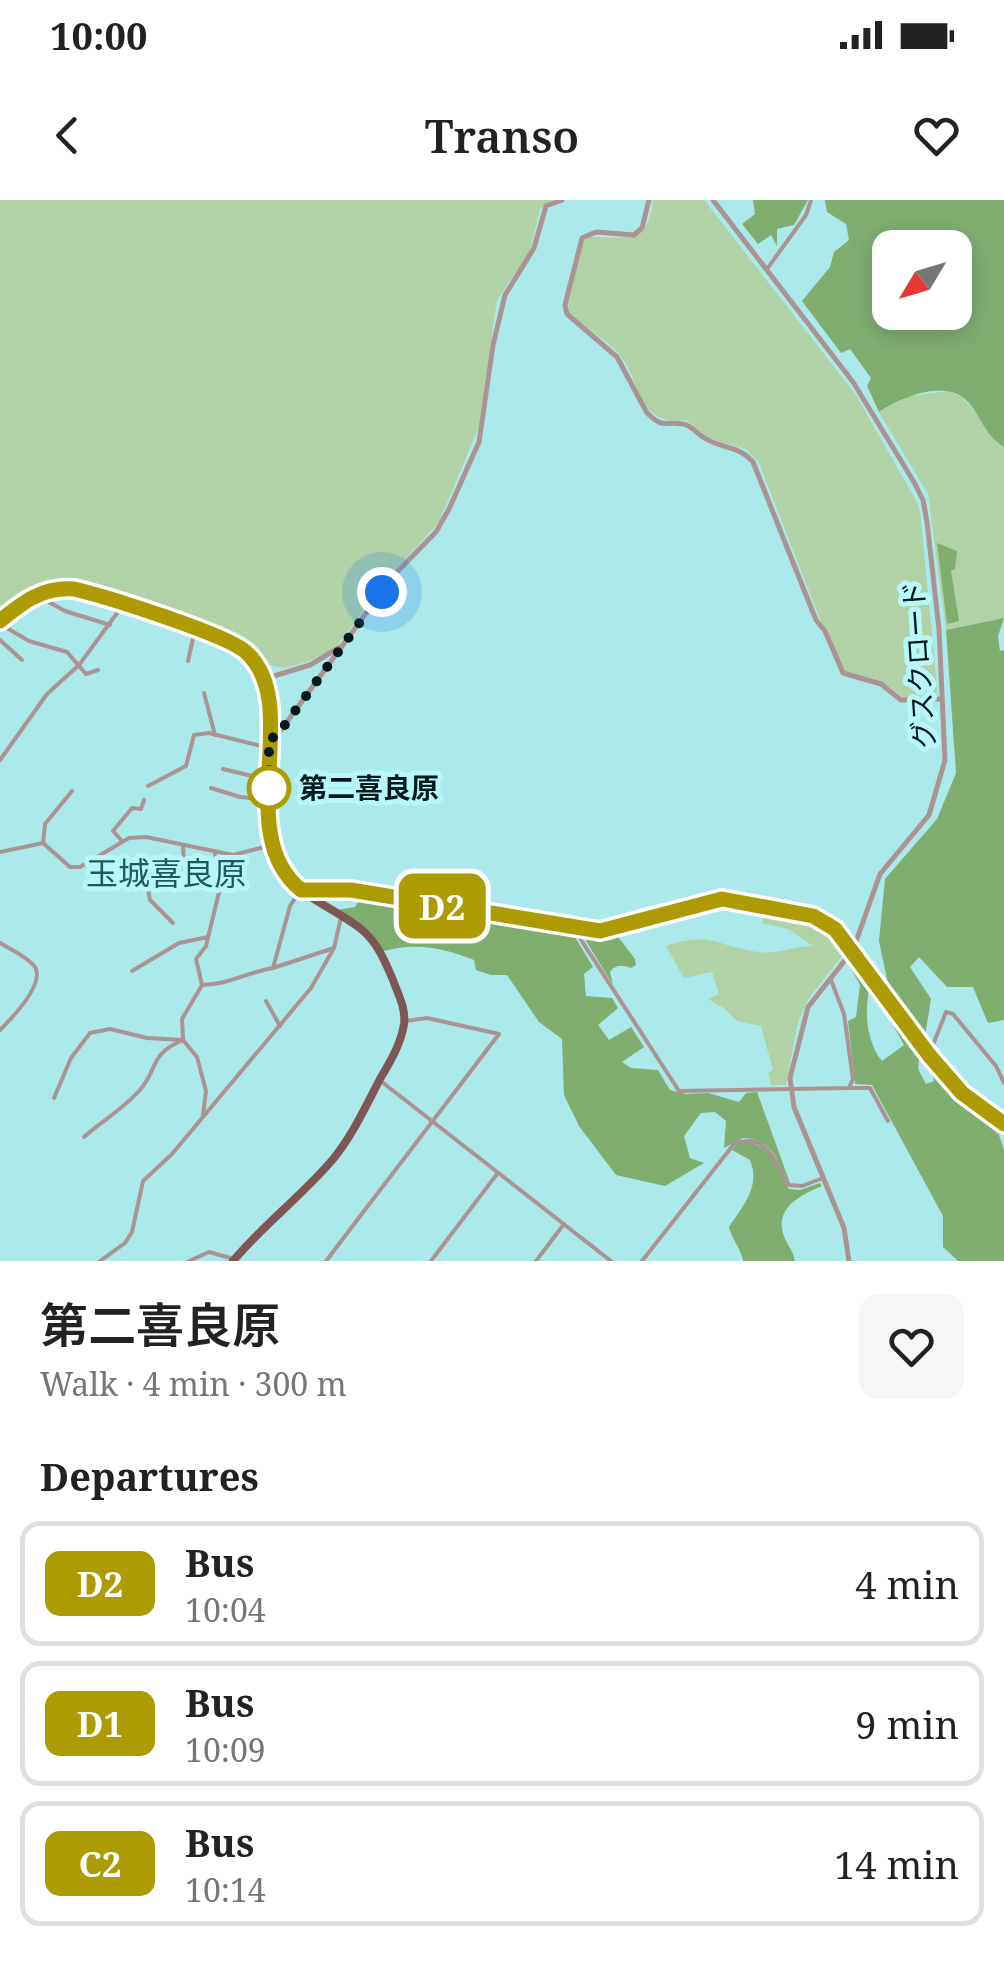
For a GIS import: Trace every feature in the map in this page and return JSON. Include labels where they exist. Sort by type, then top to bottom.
[{"type":"main road","points":[[0,623],[36,595],[74,589],[238,646],[257,664],[264,679],[272,846],[284,874],[301,890],[360,928],[379,950],[401,1002],[404,1022],[400,1041],[356,1125],[334,1157],[234,1260]]},
{"type":"street","points":[[148,786],[186,766],[194,735],[269,743],[276,737],[394,576],[436,532],[479,442],[493,345],[505,295],[534,248],[546,206],[562,200]]},
{"type":"street","points":[[649,200],[642,228],[634,235],[596,232],[582,238],[564,306],[567,314],[617,357],[654,420],[662,425],[689,426],[704,438],[746,452],[754,462],[816,620],[825,630],[842,673],[881,684],[901,700],[942,699]]},
{"type":"street","name":"グスクロード","points":[[713,200],[853,382],[923,500],[936,599],[946,752],[934,802],[924,823],[880,874],[852,950],[815,996],[803,1018],[789,1089]]},
{"type":"street","points":[[767,269],[806,215],[812,200]]},
{"type":"street","points":[[36,595],[65,610],[110,625]]},
{"type":"street","points":[[0,760],[47,694],[79,665],[123,605]]},
{"type":"street","points":[[0,623],[28,641],[58,647],[86,674],[98,670]]},
{"type":"street","points":[[188,661],[195,629]]},
{"type":"street","points":[[0,640],[22,660]]},
{"type":"street","points":[[264,679],[310,665],[343,646]]},
{"type":"street","points":[[204,693],[216,735]]},
{"type":"street","points":[[223,769],[269,780]]},
{"type":"street","points":[[211,788],[269,800]]},
{"type":"street","points":[[43,843],[46,824],[72,791]]},
{"type":"street","points":[[122,841],[113,832],[132,808],[141,809],[144,800]]},
{"type":"street","points":[[43,843],[70,867],[80,867],[122,841],[146,837],[215,854],[232,855],[272,846]]},
{"type":"street","points":[[0,852],[43,843]]},
{"type":"street","points":[[173,923],[150,900],[146,881],[179,888],[185,878],[183,846]]},
{"type":"street","points":[[202,1116],[206,1091],[198,1057],[183,1040],[182,1019],[202,985],[196,960],[208,936],[222,880],[215,854]]},
{"type":"street","points":[[273,968],[290,906],[301,890],[351,890],[574,929],[610,930],[705,902],[741,901],[813,916],[835,929],[962,1093],[1004,1124]]},
{"type":"street","points":[[100,1261],[117,1250],[132,1232],[143,1182],[172,1154],[311,988],[334,948],[342,916]]},
{"type":"street","points":[[574,929],[678,1090],[870,1088],[888,1122]]},
{"type":"street","points":[[132,970],[179,943],[208,936]]},
{"type":"street","points":[[0,943],[32,964],[37,974],[22,1005],[0,1030]]},
{"type":"street","points":[[202,985],[222,985],[251,972],[334,948]]},
{"type":"street","points":[[830,980],[844,1014],[853,1080],[849,1088]]},
{"type":"street","points":[[266,1001],[280,1026]]},
{"type":"street","points":[[929,1055],[943,1014],[953,1014],[996,1066],[1004,1083]]},
{"type":"street","points":[[326,1261],[499,1034],[427,1018],[404,1022]]},
{"type":"street","points":[[54,1098],[72,1058],[90,1033],[110,1029],[147,1038],[183,1040]]},
{"type":"street","points":[[84,1136],[141,1090],[165,1047],[183,1040]]},
{"type":"street","points":[[380,1080],[610,1261]]},
{"type":"street","points":[[789,1089],[844,1228],[849,1261]]},
{"type":"street","points":[[642,1261],[734,1144],[751,1141],[768,1148],[789,1185],[802,1186],[823,1178]]},
{"type":"street","points":[[431,1261],[497,1174]]},
{"type":"street","points":[[536,1261],[564,1224]]},
{"type":"street","points":[[189,1261],[209,1252],[234,1260]]},
{"type":"green space","points":[[0,200],[553,200],[540,209],[530,251],[497,300],[478,429],[439,522],[388,578],[335,648],[284,668],[265,664],[224,633],[73,584],[43,586],[0,613]]},
{"type":"green space","points":[[653,200],[704,200],[856,395],[920,510],[938,697],[903,698],[876,680],[844,673],[759,463],[746,449],[707,438],[687,420],[658,417],[643,401],[619,354],[569,312],[568,301],[582,243],[589,237],[624,237],[640,232],[651,215]]},
{"type":"green space","points":[[753,200],[808,200],[794,225],[777,229],[777,246],[771,235],[758,244],[742,224],[755,214]]},
{"type":"green space","points":[[825,200],[1004,200],[1004,447],[989,433],[969,403],[949,391],[924,392],[879,412],[867,386],[871,378],[850,349],[841,353],[802,301],[830,267],[834,252],[849,240],[846,224],[827,212]]},
{"type":"green space","points":[[949,391],[966,401],[1004,447],[1004,618],[946,630],[928,494],[879,412],[910,396]]},
{"type":"green space","points":[[937,543],[957,551],[955,569],[951,571],[959,621],[947,624]]},
{"type":"green space","points":[[1004,618],[998,636],[1000,651],[1004,650],[1004,1020],[988,1023],[973,987],[947,987],[919,957],[910,967],[931,999],[925,1036],[889,989],[879,941],[885,879],[937,819],[956,773],[946,630]]},
{"type":"green space","points":[[362,895],[572,932],[593,967],[584,974],[586,996],[612,998],[618,1008],[598,1025],[609,1040],[631,1027],[644,1047],[622,1062],[631,1068],[658,1070],[670,1090],[686,1094],[708,1093],[739,1102],[746,1093],[757,1092],[790,1183],[761,1142],[743,1138],[724,1148],[726,1121],[715,1112],[701,1113],[684,1136],[690,1158],[704,1163],[665,1186],[616,1175],[579,1126],[564,1095],[562,1039],[539,1022],[507,975],[476,970],[474,960],[441,950],[407,947],[384,951],[364,927],[337,910],[355,907]]},
{"type":"green space","points":[[763,911],[819,927],[846,951],[809,998],[798,1022],[786,1085],[771,1085],[768,1073],[773,1070],[761,1026],[737,1021],[708,999],[719,994],[712,972],[684,978],[666,946],[704,940],[765,953],[813,946],[788,929],[763,923]]},
{"type":"green space","points":[[616,934],[636,965],[612,969],[613,985],[583,936]]},
{"type":"green space","points":[[857,966],[870,986],[868,1025],[882,1061],[904,1045],[893,1025],[895,1015],[920,1053],[918,1069],[926,1084],[934,1081],[929,1063],[956,1092],[1004,1128],[999,1135],[1004,1150],[1004,1261],[958,1261],[943,1247],[943,1216],[872,1085],[855,1084],[848,1021],[856,1017],[860,985],[850,967]]},
{"type":"green space","points":[[749,1142],[766,1149],[789,1189],[800,1190],[820,1183],[822,1186],[797,1199],[782,1219],[785,1239],[795,1261],[743,1261],[730,1232],[753,1178],[750,1160],[732,1150]]},
{"type":"bus line","name":"D2","points":[[0,621],[36,595],[74,589],[214,635],[248,654],[257,664],[267,691],[272,846],[284,874],[301,890],[351,890],[600,931],[722,899],[813,916],[835,929],[962,1093],[1004,1124]]},
{"type":"place","name":"第二喜良原","points":[[269,788]]},
{"type":"district","name":"玉城喜良原","points":[[166,874]]},
{"type":"route","points":[[269,788],[269,738],[276,737],[319,683],[382,592]]}]
